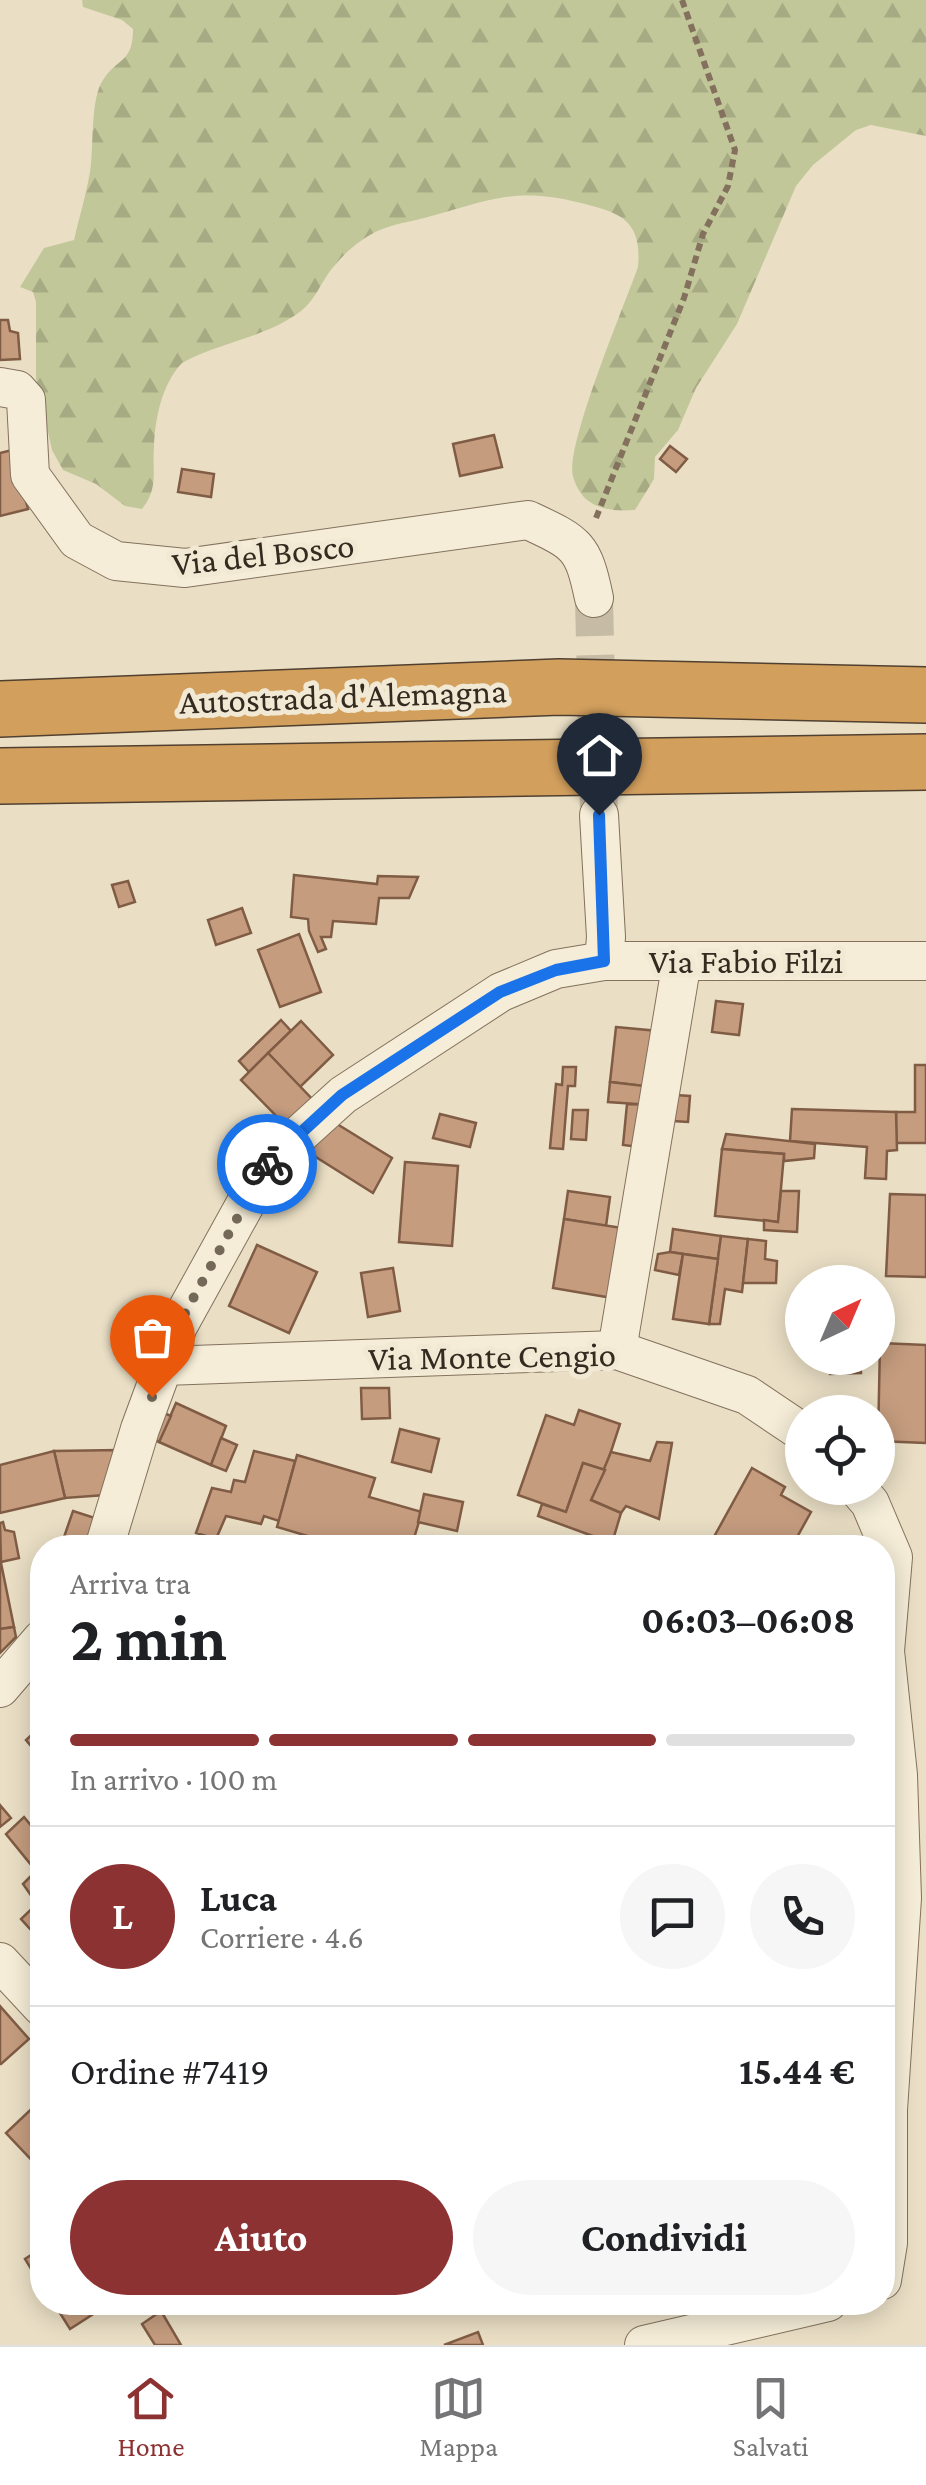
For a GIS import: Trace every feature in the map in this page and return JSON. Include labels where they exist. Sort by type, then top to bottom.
[{"type":"highway","name":"Autostrada d'Alemagna","points":[[0,709],[559,687],[926,695]]},
{"type":"highway","name":"Autostrada d'Alemagna","points":[[0,776],[926,762]]},
{"type":"street","name":"Via del Bosco","points":[[0,387],[17,390],[26,400],[30,475],[77,540],[116,561],[185,568],[528,520],[569,542]]},
{"type":"street","points":[[569,542],[586,559],[594,598]]},
{"type":"street","points":[[599,815],[604,961]]},
{"type":"street","name":"Via Fabio Filzi","points":[[108,1535],[178,1326],[268,1162],[342,1095],[500,992],[556,970],[604,961],[926,961]]},
{"type":"street","points":[[617,1350],[682,962]]},
{"type":"street","name":"Via Monte Cengio","points":[[164,1366],[617,1350],[747,1395],[785,1421]]},
{"type":"street","points":[[871,1505],[883,1535]]},
{"type":"street","points":[[0,1688],[30,1653]]},
{"type":"street","points":[[895,1746],[902,1898],[895,2004]]},
{"type":"street","points":[[0,1962],[30,1994]]},
{"type":"street","points":[[644,2345],[772,2315]]},
{"type":"path","points":[[569,542],[600,511],[684,298],[704,234],[728,186],[735,150],[682,0]]},
{"type":"green space","points":[[82,0],[926,0],[926,136],[871,125],[856,130],[813,165],[796,186],[737,324],[696,388],[678,430],[655,457],[654,479],[635,510],[606,509],[589,501],[577,487],[573,460],[587,406],[638,267],[637,239],[626,222],[608,211],[537,196],[484,201],[380,230],[345,255],[301,311],[273,328],[182,363],[161,402],[153,486],[142,509],[125,506],[96,484],[63,470],[52,450],[36,379],[36,302],[33,292],[20,287],[44,248],[74,240],[90,172],[99,88],[127,54],[132,40],[133,29],[122,20],[83,7]]},
{"type":"building","points":[[0,320],[8,320],[10,331],[18,333],[20,359],[0,360]]},
{"type":"building","points":[[494,435],[502,467],[460,476],[453,444]]},
{"type":"building","points":[[670,446],[687,459],[676,472],[660,459]]},
{"type":"building","points":[[12,450],[28,509],[0,516],[0,453]]},
{"type":"building","points":[[182,469],[214,474],[211,497],[178,492]]},
{"type":"building","points":[[294,875],[377,884],[378,876],[418,877],[409,898],[379,898],[376,924],[333,921],[331,937],[321,937],[326,949],[318,952],[308,919],[291,917]]},
{"type":"building","points":[[128,881],[135,902],[119,907],[112,885]]},
{"type":"building","points":[[242,908],[251,933],[216,945],[208,920]]},
{"type":"building","points":[[299,934],[321,992],[280,1007],[258,950]]},
{"type":"building","points":[[716,1001],[743,1004],[739,1035],[712,1032]]},
{"type":"building","points":[[281,1020],[291,1031],[249,1072],[239,1061]]},
{"type":"building","points":[[301,1021],[333,1055],[300,1087],[268,1053]]},
{"type":"building","points":[[616,1027],[658,1031],[653,1087],[610,1082]]},
{"type":"building","points":[[268,1053],[316,1103],[289,1129],[241,1080]]},
{"type":"building","points":[[915,1065],[926,1065],[926,1143],[896,1143],[896,1112],[915,1112]]},
{"type":"building","points":[[563,1067],[576,1067],[575,1086],[568,1086],[563,1149],[550,1148],[556,1084],[562,1085]]},
{"type":"building","points":[[610,1082],[653,1087],[651,1105],[608,1102]]},
{"type":"building","points":[[675,1095],[690,1096],[688,1122],[673,1121]]},
{"type":"building","points":[[627,1104],[651,1105],[648,1148],[623,1145]]},
{"type":"building","points":[[792,1109],[896,1112],[897,1150],[887,1151],[886,1179],[865,1178],[867,1147],[790,1141]]},
{"type":"building","points":[[573,1110],[588,1110],[586,1140],[571,1139]]},
{"type":"building","points":[[440,1114],[476,1123],[470,1147],[433,1138]]},
{"type":"building","points":[[329,1119],[392,1158],[373,1193],[300,1147]]},
{"type":"building","points":[[726,1134],[815,1144],[814,1158],[784,1161],[784,1154],[722,1149]]},
{"type":"building","points":[[722,1149],[784,1154],[778,1222],[715,1216]]},
{"type":"building","points":[[405,1162],[458,1166],[452,1246],[399,1242]]},
{"type":"building","points":[[568,1191],[610,1197],[606,1226],[564,1219]]},
{"type":"building","points":[[781,1191],[799,1191],[797,1232],[764,1230],[764,1220],[778,1222]]},
{"type":"building","points":[[890,1194],[926,1195],[926,1277],[895,1276],[895,1265],[887,1265]]},
{"type":"building","points":[[564,1219],[635,1230],[624,1300],[553,1288]]},
{"type":"building","points":[[673,1229],[721,1236],[718,1259],[670,1252]]},
{"type":"building","points":[[721,1236],[748,1239],[742,1292],[725,1289],[720,1324],[709,1324]]},
{"type":"building","points":[[748,1239],[766,1241],[765,1259],[777,1261],[776,1283],[743,1283]]},
{"type":"building","points":[[257,1245],[317,1272],[289,1333],[229,1306]]},
{"type":"building","points":[[658,1254],[683,1254],[679,1275],[655,1270]]},
{"type":"building","points":[[683,1254],[718,1259],[709,1324],[673,1319]]},
{"type":"building","points":[[393,1268],[400,1311],[368,1317],[361,1273]]},
{"type":"building","points":[[895,1344],[926,1345],[926,1443],[895,1442],[895,1395],[879,1395],[879,1375],[895,1375]]},
{"type":"building","points":[[361,1388],[389,1388],[390,1418],[362,1419]]},
{"type":"building","points":[[176,1403],[226,1426],[211,1465],[159,1442]]},
{"type":"building","points":[[579,1410],[620,1424],[605,1470],[583,1463],[566,1512],[518,1495],[546,1415],[574,1425]]},
{"type":"building","points":[[159,1411],[171,1416],[159,1442],[147,1437]]},
{"type":"building","points":[[400,1429],[439,1439],[431,1472],[392,1462]]},
{"type":"building","points":[[221,1438],[237,1445],[226,1471],[211,1465]]},
{"type":"building","points":[[657,1442],[672,1443],[659,1519],[626,1506],[621,1513],[591,1500],[611,1452],[650,1461]]},
{"type":"building","points":[[118,1450],[105,1495],[65,1498],[54,1451]]},
{"type":"building","points":[[54,1451],[65,1498],[0,1513],[0,1465]]},
{"type":"building","points":[[254,1451],[295,1461],[279,1521],[264,1516],[261,1524],[226,1516],[218,1535],[196,1533],[212,1488],[231,1492],[234,1480],[245,1482]]},
{"type":"building","points":[[297,1455],[375,1478],[369,1497],[422,1512],[415,1535],[304,1535],[277,1527]]},
{"type":"building","points":[[583,1463],[605,1470],[591,1500],[621,1513],[614,1535],[590,1535],[538,1516],[542,1504],[566,1512]]},
{"type":"building","points":[[752,1468],[785,1487],[781,1495],[785,1505],[799,1505],[811,1512],[798,1535],[715,1535]]},
{"type":"building","points":[[424,1494],[463,1502],[457,1531],[418,1522]]},
{"type":"building","points":[[73,1511],[98,1519],[92,1535],[65,1535]]},
{"type":"building","points":[[3,1522],[5,1530],[14,1532],[19,1558],[1,1562],[0,1523]]},
{"type":"building","points":[[0,1558],[14,1627],[0,1629]]},
{"type":"building","points":[[14,1627],[16,1637],[0,1653],[0,1629]]},
{"type":"building","points":[[0,1805],[11,1818],[0,1827]]},
{"type":"building","points":[[24,1817],[30,1824],[30,1864],[6,1834]]},
{"type":"building","points":[[30,1910],[30,1929],[21,1919]]},
{"type":"building","points":[[0,2006],[29,2039],[1,2064],[0,2064]]},
{"type":"building","points":[[30,2110],[30,2158],[6,2133]]},
{"type":"building","points":[[61,2315],[92,2315],[70,2329]]},
{"type":"building","points":[[155,2315],[163,2315],[181,2345],[155,2345],[142,2324]]},
{"type":"building","points":[[478,2332],[483,2345],[444,2345]]},
{"type":"tunnel","points":[[594,598],[599,815]]},
{"type":"way so far","points":[[152,1397],[178,1326],[267,1164]]},
{"type":"route","points":[[267,1164],[342,1095],[500,992],[556,970],[604,961],[599,815]]}]
